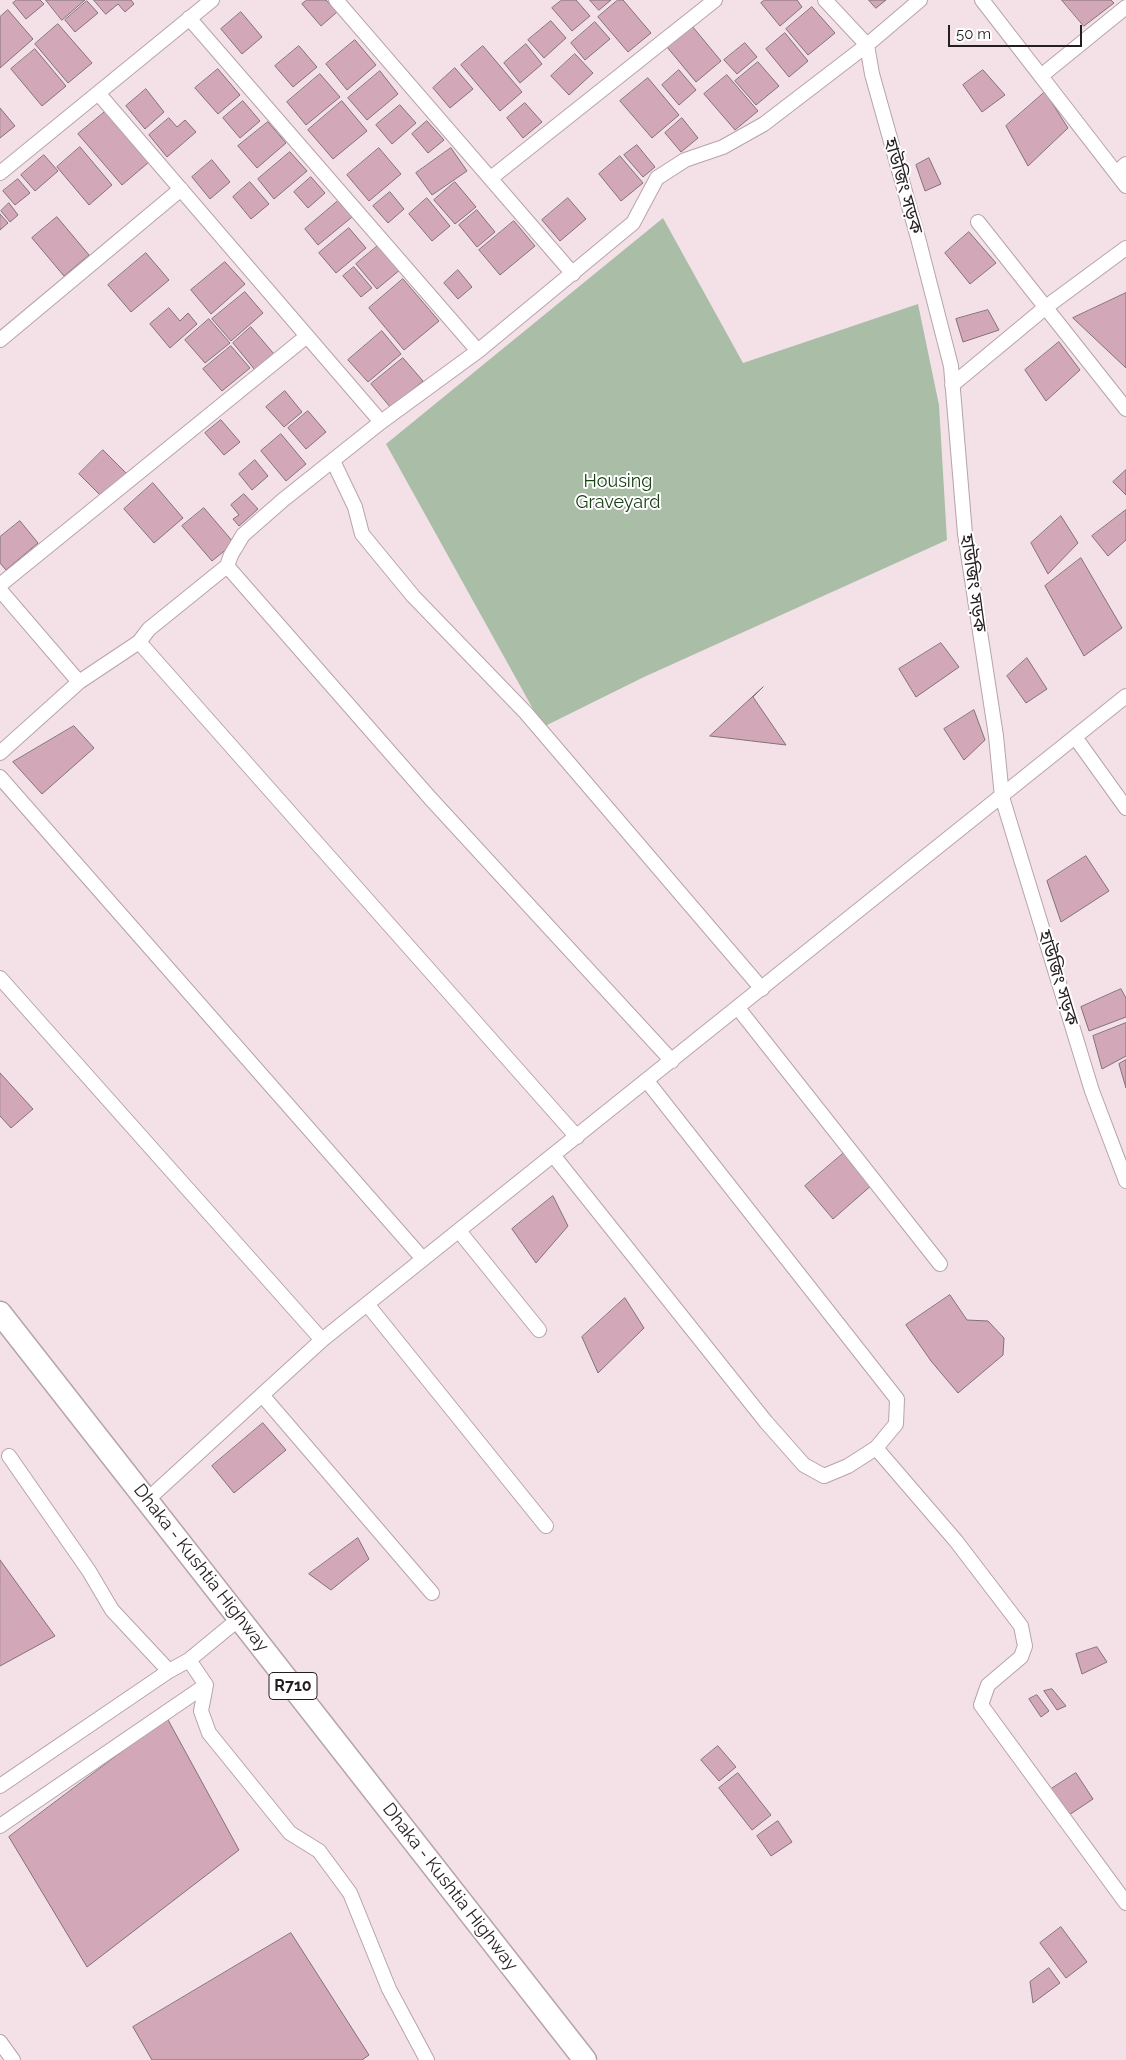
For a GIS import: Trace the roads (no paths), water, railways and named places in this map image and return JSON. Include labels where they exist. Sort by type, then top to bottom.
[{"type":"main road","name":"Dhaka - Kushtia Highway","points":[[0,1313],[585,2060]]},
{"type":"street","points":[[0,173],[212,0]]},
{"type":"street","points":[[336,0],[574,274]]},
{"type":"street","points":[[490,178],[715,0]]},
{"type":"street","points":[[825,0],[867,45]]},
{"type":"street","points":[[0,753],[79,682],[139,642],[149,629],[227,566],[243,535],[283,500],[381,422],[478,351],[574,274],[633,223],[656,178],[685,160],[723,147],[764,124],[867,45],[920,0]]},
{"type":"street","points":[[982,0],[1041,76],[1121,169],[1126,186]]},
{"type":"street","points":[[1041,76],[1126,7]]},
{"type":"street","points":[[189,18],[478,351]]},
{"type":"street","name":"হাউজিং সড়ক","points":[[867,45],[872,74],[918,238],[948,356],[966,534],[996,736],[1002,797],[1092,1091],[1126,1181]]},
{"type":"street","points":[[98,93],[381,422]]},
{"type":"street","points":[[0,340],[181,189]]},
{"type":"street","points":[[978,222],[1126,409]]},
{"type":"street","points":[[952,385],[1046,307],[1126,248]]},
{"type":"street","points":[[0,584],[306,336]]},
{"type":"street","points":[[333,461],[355,506],[362,534],[413,596],[526,713],[762,989]]},
{"type":"street","points":[[227,566],[430,798],[672,1061]]},
{"type":"street","points":[[0,590],[79,682]]},
{"type":"street","points":[[139,642],[577,1136]]},
{"type":"street","points":[[147,1500],[322,1340],[1126,696]]},
{"type":"street","points":[[1076,737],[1126,808]]},
{"type":"street","points":[[0,777],[424,1259]]},
{"type":"street","points":[[0,978],[322,1340]]},
{"type":"street","points":[[738,1008],[940,1264]]},
{"type":"street","points":[[554,1155],[766,1422],[804,1465],[824,1476],[848,1466],[876,1448],[896,1424],[898,1400],[647,1081]]},
{"type":"street","points":[[459,1231],[539,1330]]},
{"type":"street","points":[[367,1304],[546,1526]]},
{"type":"street","points":[[262,1395],[432,1593]]},
{"type":"street","points":[[876,1448],[956,1541],[1021,1626],[1025,1646],[1021,1657],[988,1685],[982,1696],[981,1705],[1126,1903]]},
{"type":"street","points":[[9,1456],[89,1571],[112,1610],[169,1671]]},
{"type":"street","points":[[0,1786],[169,1671],[189,1660],[240,1618]]},
{"type":"street","points":[[189,1660],[206,1685],[201,1711],[209,1733],[290,1833],[319,1851],[350,1893],[389,1989],[427,2060]]},
{"type":"street","points":[[0,1826],[206,1685]]},
{"type":"street","points":[[0,2042],[13,2060]]},
{"type":"park label","name":"Housing Graveyard","points":[[618,492]]}]
